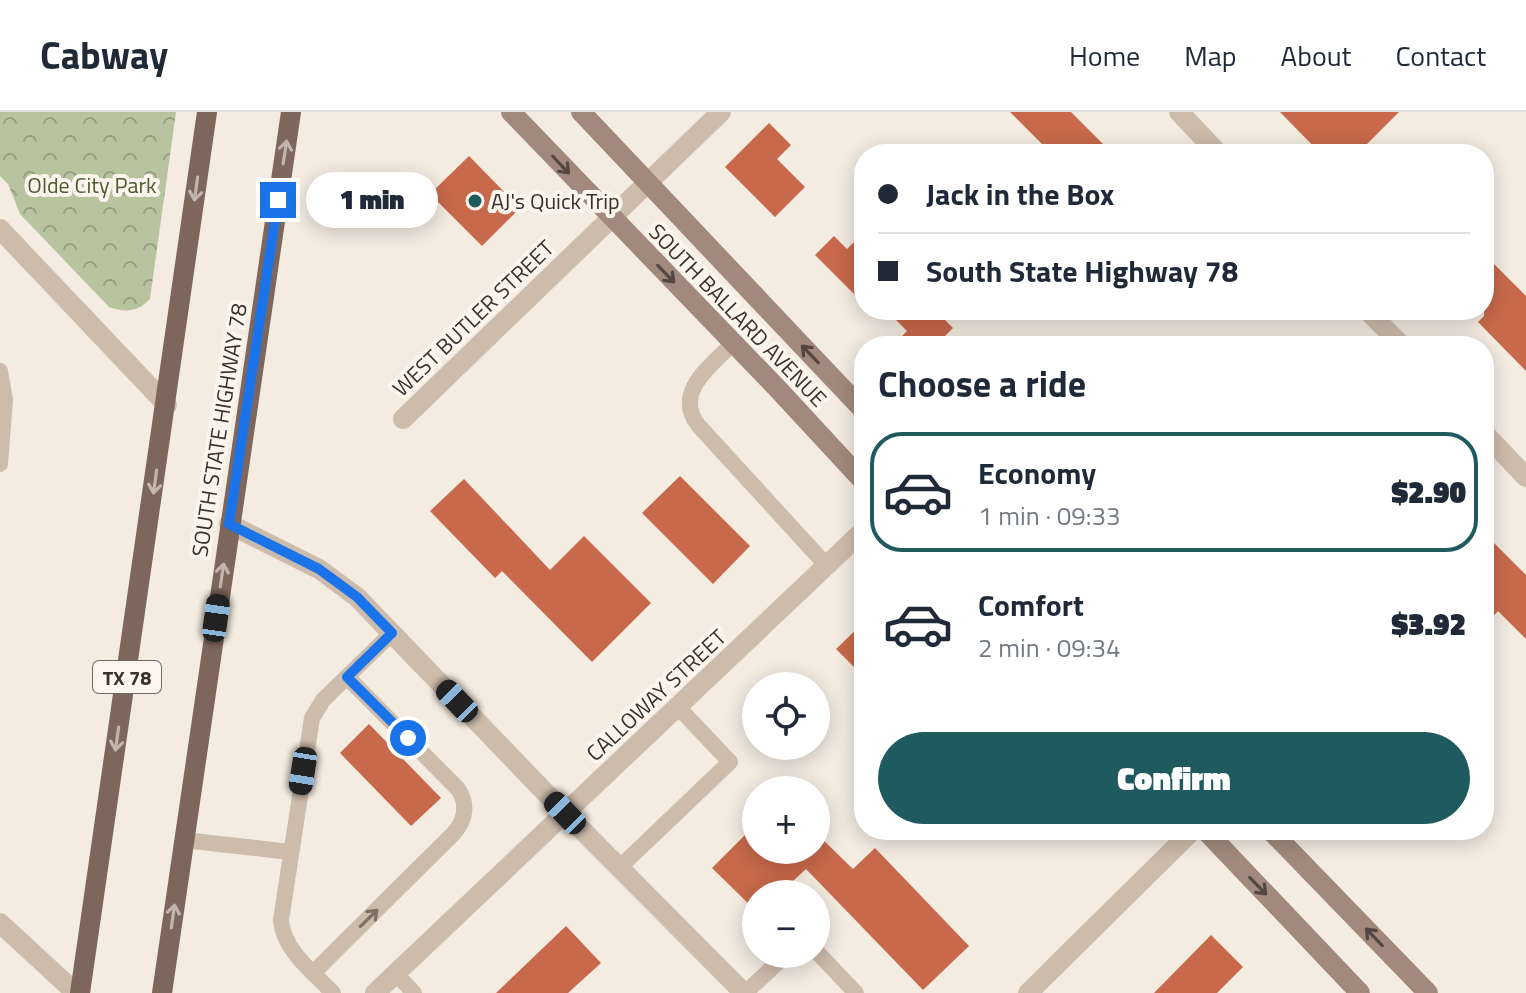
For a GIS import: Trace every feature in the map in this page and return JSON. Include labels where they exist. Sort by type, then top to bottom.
[{"type":"main road","name":"TX 78","points":[[78,993],[167,405],[207,112]]},
{"type":"main road","name":"SOUTH STATE HIGHWAY 78","points":[[162,993],[291,112]]},
{"type":"main road","name":"SOUTH BALLARD AVENUE","points":[[511,112],[854,471]]},
{"type":"main road","name":"SOUTH BALLARD AVENUE","points":[[581,112],[854,400]]},
{"type":"main road","points":[[1215,840],[1360,993]]},
{"type":"main road","points":[[1280,840],[1428,993]]},
{"type":"street","name":"WEST BUTLER STREET","points":[[403,419],[721,112]]},
{"type":"street","points":[[1179,112],[1209,144]]},
{"type":"street","points":[[0,229],[167,405]]},
{"type":"street","points":[[1377,320],[1392,336]]},
{"type":"street","points":[[1494,443],[1526,477]]},
{"type":"street","points":[[229,524],[319,569],[357,597],[565,813],[745,993]]},
{"type":"street","name":"CALLOWAY STREET","points":[[375,993],[854,540]]},
{"type":"street","points":[[1028,993],[1183,840]]},
{"type":"street","points":[[0,923],[78,993]]},
{"type":"lane","points":[[733,343],[696,382],[689,398],[689,409],[698,425],[827,566]]},
{"type":"lane","points":[[0,371],[5,400],[0,464]]},
{"type":"lane","points":[[333,993],[282,934],[290,852],[316,708],[392,633]]},
{"type":"lane","points":[[314,972],[454,833],[465,812],[465,803],[458,789],[347,677]]},
{"type":"lane","points":[[620,867],[730,762],[678,707]]},
{"type":"lane","points":[[184,840],[290,852]]},
{"type":"lane","points":[[830,966],[856,993]]},
{"type":"lane","points":[[745,993],[772,968]]},
{"type":"lane","points":[[396,974],[414,993]]},
{"type":"green space","name":"Olde City Park","points":[[0,112],[176,112],[150,299],[141,307],[120,310],[109,307],[20,214],[8,184],[0,176]]},
{"type":"building","points":[[1010,112],[1071,112],[1103,144],[1042,144]]},
{"type":"building","points":[[1280,112],[1399,112],[1367,144],[1311,144]]},
{"type":"building","points":[[769,123],[791,145],[777,159],[805,187],[775,217],[725,167]]},
{"type":"building","name":"AJ's Quick Trip","points":[[469,156],[520,208],[482,246],[430,194]]},
{"type":"building","points":[[834,236],[847,249],[854,242],[854,294],[815,255]]},
{"type":"building","points":[[1494,264],[1526,296],[1526,371],[1494,336],[1478,322],[1494,320]]},
{"type":"building","points":[[896,320],[945,320],[953,328],[945,336],[902,336],[907,331]]},
{"type":"building","points":[[680,476],[750,546],[713,584],[642,513]]},
{"type":"building","points":[[464,479],[550,570],[584,536],[651,603],[592,662],[502,571],[495,578],[430,511]]},
{"type":"building","points":[[1494,543],[1526,575],[1526,639],[1498,611],[1494,615]]},
{"type":"building","points":[[854,632],[854,667],[836,649]]},
{"type":"building","points":[[369,724],[441,798],[411,826],[340,753]]},
{"type":"building","points":[[742,838],[742,864],[830,864],[830,847],[853,869],[875,848],[969,946],[923,990],[830,894],[830,880],[817,880],[806,869],[794,880],[742,880],[742,897],[712,868]]},
{"type":"building","points":[[566,926],[601,963],[568,993],[496,993]]},
{"type":"building","points":[[1211,935],[1243,967],[1217,993],[1154,993]]},
{"type":"place","name":"AJ's Quick Trip","points":[[475,201]]},
{"type":"route","points":[[278,200],[229,524],[319,569],[357,597],[392,633],[347,677],[408,738]]}]
